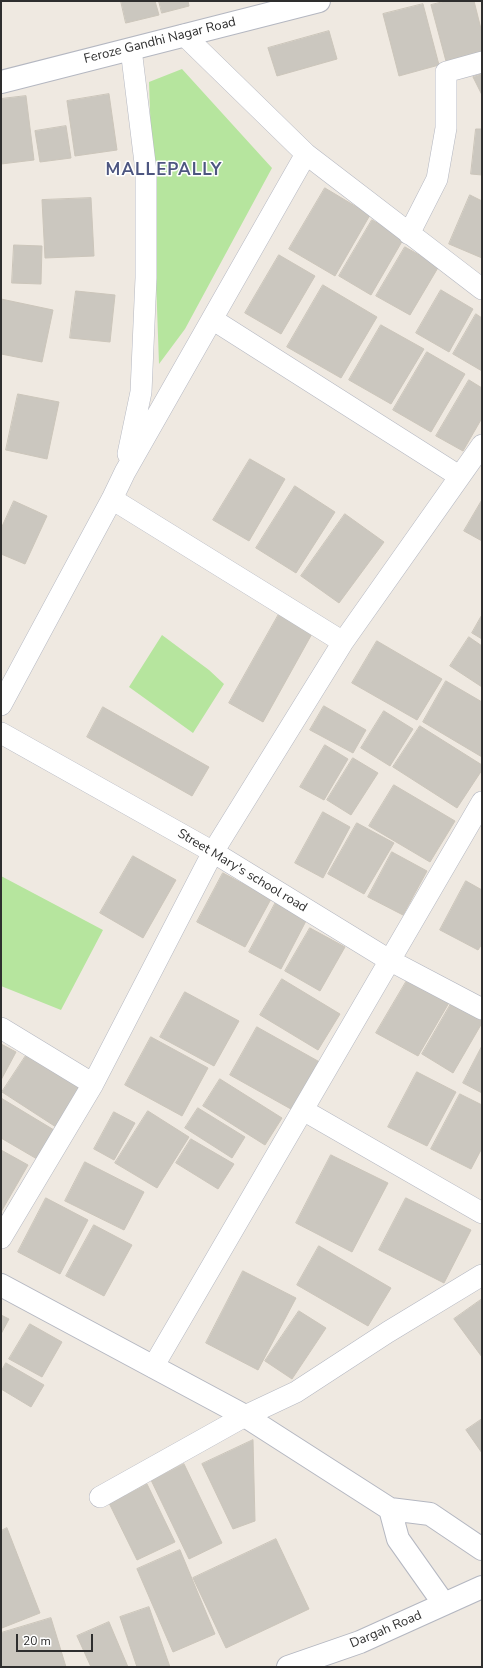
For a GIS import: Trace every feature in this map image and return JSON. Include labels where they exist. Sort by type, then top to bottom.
[{"type":"main road","name":"Feroze Gandhi Nagar Road","points":[[1,82],[320,1]]},
{"type":"main road","points":[[1,1285],[244,1416],[390,1509],[430,1514],[482,1549]]},
{"type":"main road","points":[[390,1509],[398,1539],[444,1604]]},
{"type":"main road","name":"Dargah Road","points":[[288,1667],[360,1642],[482,1586]]},
{"type":"street","points":[[184,35],[306,154],[482,289]]},
{"type":"street","points":[[125,472],[141,392],[146,278],[146,171],[131,49]]},
{"type":"street","points":[[409,234],[437,179],[446,128],[446,72],[482,62]]},
{"type":"street","points":[[1,705],[112,499],[125,472],[306,154]]},
{"type":"street","points":[[212,319],[459,476]]},
{"type":"street","points":[[1,1238],[93,1084],[213,852],[343,642],[459,476],[482,446]]},
{"type":"street","points":[[112,499],[343,642]]},
{"type":"street","name":"Street Mary's school road","points":[[1,733],[213,852],[389,960],[482,1009]]},
{"type":"street","points":[[153,1367],[482,802]]},
{"type":"street","points":[[1,1028],[93,1084]]},
{"type":"street","points":[[303,1110],[482,1213]]},
{"type":"street","points":[[100,1497],[244,1416],[296,1392],[388,1332],[482,1275]]},
{"type":"green space","points":[[182,69],[272,168],[185,329],[159,364],[149,82]]},
{"type":"green space","points":[[162,635],[209,670],[224,684],[193,733],[129,687]]},
{"type":"green space","points":[[1,876],[103,930],[61,1010],[1,986]]},
{"type":"building","points":[[121,1],[155,1],[159,15],[126,23]]},
{"type":"building","points":[[159,1],[188,1],[189,6],[162,13]]},
{"type":"building","points":[[446,1],[474,1],[482,33],[482,56],[447,65],[431,5]]},
{"type":"building","points":[[423,4],[439,65],[399,76],[383,14]]},
{"type":"building","points":[[329,31],[337,59],[277,76],[268,48]]},
{"type":"building","points":[[482,74],[482,95],[473,77]]},
{"type":"building","points":[[109,94],[117,150],[75,156],[67,101]]},
{"type":"building","points":[[26,96],[34,160],[1,164],[1,99]]},
{"type":"building","points":[[66,126],[71,158],[40,162],[35,131]]},
{"type":"building","points":[[476,129],[482,129],[482,175],[471,174]]},
{"type":"building","points":[[325,188],[370,215],[335,276],[289,249]]},
{"type":"building","points":[[470,195],[482,201],[482,258],[449,244]]},
{"type":"building","points":[[91,198],[94,256],[45,258],[42,200]]},
{"type":"building","points":[[372,220],[404,238],[371,295],[339,276]]},
{"type":"building","points":[[14,245],[42,246],[41,284],[12,283]]},
{"type":"building","points":[[405,247],[439,266],[410,315],[376,296]]},
{"type":"building","points":[[279,255],[315,276],[281,334],[245,313]]},
{"type":"building","points":[[323,285],[377,317],[341,378],[287,347]]},
{"type":"building","points":[[441,290],[473,309],[449,352],[416,333]]},
{"type":"building","points":[[76,291],[115,295],[110,342],[70,338]]},
{"type":"building","points":[[1,299],[53,310],[42,362],[1,354]]},
{"type":"building","points":[[476,314],[482,318],[482,371],[453,354]]},
{"type":"building","points":[[381,325],[424,349],[391,404],[349,380]]},
{"type":"building","points":[[427,352],[465,374],[431,432],[393,410]]},
{"type":"building","points":[[469,380],[482,388],[482,418],[463,451],[436,436]]},
{"type":"building","points":[[18,394],[59,402],[47,459],[6,450]]},
{"type":"building","points":[[250,459],[285,479],[249,541],[213,520]]},
{"type":"building","points":[[295,486],[335,512],[296,573],[256,548]]},
{"type":"building","points":[[482,500],[482,541],[464,531]]},
{"type":"building","points":[[14,501],[47,516],[25,564],[1,554],[1,529]]},
{"type":"building","points":[[345,514],[384,542],[339,603],[301,576]]},
{"type":"building","points":[[279,614],[313,632],[263,722],[229,703]]},
{"type":"building","points":[[482,615],[482,639],[472,633]]},
{"type":"building","points":[[469,637],[482,646],[482,687],[450,666]]},
{"type":"building","points":[[377,641],[442,679],[417,720],[352,683]]},
{"type":"building","points":[[446,681],[482,702],[482,757],[423,722]]},
{"type":"building","points":[[324,706],[366,730],[353,753],[310,730]]},
{"type":"building","points":[[103,707],[209,767],[192,796],[87,737]]},
{"type":"building","points":[[384,711],[413,729],[390,766],[361,748]]},
{"type":"building","points":[[420,726],[482,765],[482,770],[457,808],[393,767]]},
{"type":"building","points":[[325,745],[348,759],[324,800],[300,787]]},
{"type":"building","points":[[353,758],[378,773],[351,815],[327,800]]},
{"type":"building","points":[[394,785],[455,821],[430,862],[369,826]]},
{"type":"building","points":[[323,812],[350,827],[323,878],[295,863]]},
{"type":"building","points":[[357,823],[394,843],[364,894],[328,874]]},
{"type":"building","points":[[392,852],[427,871],[403,915],[368,897]]},
{"type":"building","points":[[133,856],[176,880],[143,938],[100,913]]},
{"type":"building","points":[[223,873],[271,899],[245,947],[197,922]]},
{"type":"building","points":[[466,881],[482,890],[482,944],[478,950],[440,930]]},
{"type":"building","points":[[276,902],[307,919],[281,969],[249,952]]},
{"type":"building","points":[[310,928],[345,947],[320,991],[285,971]]},
{"type":"building","points":[[409,977],[450,1001],[418,1056],[376,1033]]},
{"type":"building","points":[[282,979],[340,1014],[318,1050],[260,1015]]},
{"type":"building","points":[[185,992],[239,1021],[214,1066],[160,1037]]},
{"type":"building","points":[[452,1002],[482,1019],[482,1023],[453,1073],[422,1054]]},
{"type":"building","points":[[257,1027],[325,1065],[298,1113],[230,1075]]},
{"type":"building","points":[[151,1037],[208,1068],[182,1116],[125,1085]]},
{"type":"building","points":[[1,1044],[16,1052],[1,1080]]},
{"type":"building","points":[[482,1046],[482,1093],[463,1083]]},
{"type":"building","points":[[27,1054],[81,1088],[56,1127],[2,1092]]},
{"type":"building","points":[[417,1072],[456,1092],[427,1146],[388,1127]]},
{"type":"building","points":[[220,1079],[282,1118],[265,1145],[203,1106]]},
{"type":"building","points":[[460,1094],[482,1105],[482,1148],[471,1169],[431,1149]]},
{"type":"building","points":[[1,1098],[54,1130],[37,1159],[1,1138]]},
{"type":"building","points":[[198,1108],[245,1137],[232,1158],[185,1128]]},
{"type":"building","points":[[148,1111],[189,1137],[157,1188],[115,1163]]},
{"type":"building","points":[[114,1112],[135,1123],[114,1160],[94,1149]]},
{"type":"building","points":[[191,1139],[234,1164],[218,1189],[176,1163]]},
{"type":"building","points":[[1,1150],[28,1165],[1,1212]]},
{"type":"building","points":[[331,1155],[388,1183],[352,1252],[296,1223]]},
{"type":"building","points":[[85,1162],[144,1192],[124,1230],[65,1201]]},
{"type":"building","points":[[46,1198],[88,1220],[60,1274],[18,1252]]},
{"type":"building","points":[[406,1198],[471,1230],[444,1283],[379,1250]]},
{"type":"building","points":[[94,1225],[132,1245],[104,1296],[66,1276]]},
{"type":"building","points":[[319,1246],[391,1288],[368,1326],[297,1285]]},
{"type":"building","points":[[243,1271],[296,1298],[258,1370],[206,1343]]},
{"type":"building","points":[[482,1299],[482,1357],[454,1319]]},
{"type":"building","points":[[299,1311],[326,1328],[292,1379],[265,1361]]},
{"type":"building","points":[[1,1315],[9,1319],[1,1334]]},
{"type":"building","points":[[30,1324],[62,1342],[42,1377],[9,1359]]},
{"type":"building","points":[[6,1363],[44,1385],[31,1407],[1,1389],[1,1372]]},
{"type":"building","points":[[482,1419],[482,1453],[466,1430]]},
{"type":"building","points":[[253,1440],[255,1521],[233,1529],[202,1464]]},
{"type":"building","points":[[184,1464],[222,1543],[189,1559],[151,1480]]},
{"type":"building","points":[[147,1484],[175,1542],[137,1560],[109,1503]]},
{"type":"building","points":[[7,1528],[40,1613],[2,1628],[1,1531]]},
{"type":"building","points":[[276,1539],[309,1609],[226,1648],[193,1578]]},
{"type":"building","points":[[180,1550],[215,1634],[173,1652],[137,1569]]},
{"type":"building","points":[[149,1607],[170,1667],[137,1667],[120,1617]]},
{"type":"building","points":[[51,1618],[66,1667],[1,1667],[1,1633]]},
{"type":"building","points":[[109,1622],[128,1667],[91,1667],[77,1636]]},
{"type":"district","name":"MALLEPALLY","points":[[164,171]]}]
